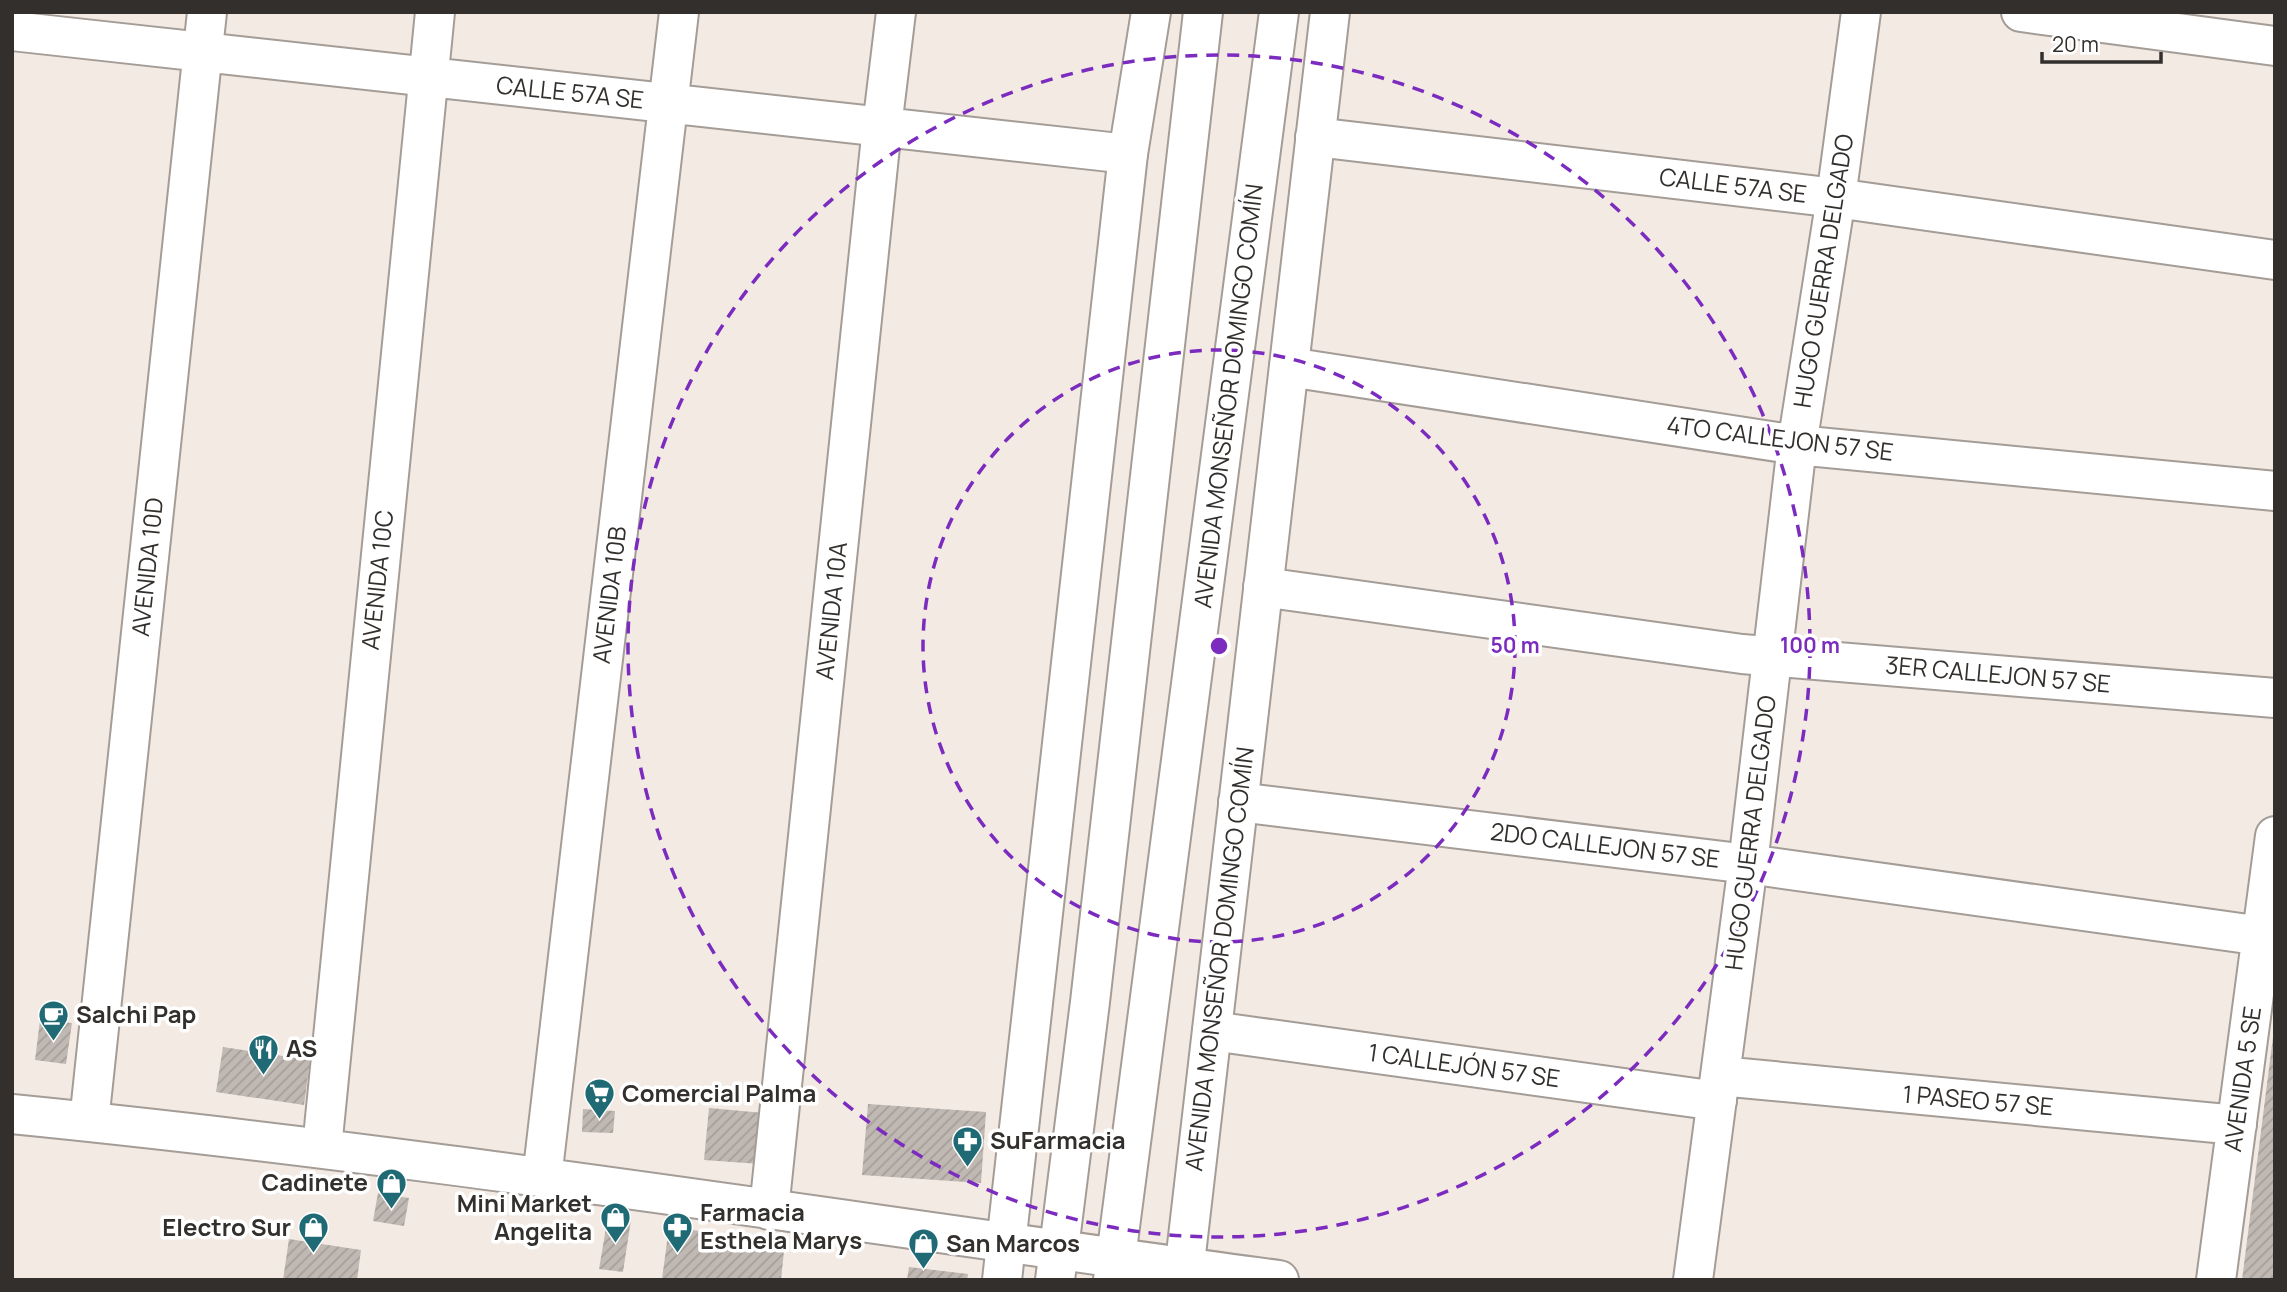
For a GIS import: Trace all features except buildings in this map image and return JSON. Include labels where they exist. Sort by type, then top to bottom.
[{"type":"street","name":"AVENIDA 10D","points":[[89,1122],[207,12]]},
{"type":"street","name":"AVENIDA 10C","points":[[322,1148],[435,12]]},
{"type":"street","name":"AVENIDA 10B","points":[[542,1178],[678,12]]},
{"type":"street","name":"AVENIDA 10A","points":[[769,1210],[896,12]]},
{"type":"street","points":[[1004,1262],[1128,154],[1151,12]]},
{"type":"street","points":[[1057,1266],[1203,12]]},
{"type":"street","name":"AVENIDA MONSEÑOR DOMINGO COMÍN","points":[[1115,1269],[1279,12]]},
{"type":"street","name":"AVENIDA MONSEÑOR DOMINGO COMÍN","points":[[1184,1274],[1330,12]]},
{"type":"street","name":"HUGO GUERRA DELGADO","points":[[1693,1280],[1748,863],[1797,445],[1836,198],[1861,12]]},
{"type":"street","points":[[2021,12],[2275,46]]},
{"type":"street","name":"CALLE 57A SE","points":[[12,31],[1128,154]]},
{"type":"street","name":"CALLE 57A SE","points":[[1315,137],[1836,198],[2275,260]]},
{"type":"street","name":"4TO CALLEJON 57 SE","points":[[1289,367],[1797,445],[2275,491]]},
{"type":"street","name":"3ER CALLEJON 57 SE","points":[[1263,587],[1742,654],[2275,698]]},
{"type":"street","name":"2DO CALLEJON 57 SE","points":[[1238,802],[1748,863],[2262,936]]},
{"type":"street","name":"AVENIDA 5 SE","points":[[2216,1280],[2275,836]]},
{"type":"street","name":"1 CALLEJÓN 57 SE","points":[[1212,1031],[1718,1089]]},
{"type":"street","name":"1 PASEO 57 SE","points":[[1718,1089],[2237,1125]]},
{"type":"street","points":[[12,1114],[322,1148],[769,1210],[1004,1262],[1279,1280]]},
{"type":"place","name":"Salchi Pap","points":[[53,1042]]},
{"type":"place","name":"AS","points":[[263,1076]]},
{"type":"place","name":"Comercial Palma","points":[[599,1121]]},
{"type":"place","name":"SuFarmacia","points":[[967,1168]]},
{"type":"place","name":"Cadinete","points":[[391,1210]]},
{"type":"place","name":"Mini Market Angelita","points":[[615,1245]]},
{"type":"place","name":"Farmacia Esthela Marys","points":[[677,1254]]},
{"type":"place","name":"Electro Sur","points":[[314,1255]]},
{"type":"place","name":"San Marcos","points":[[923,1271]]}]
